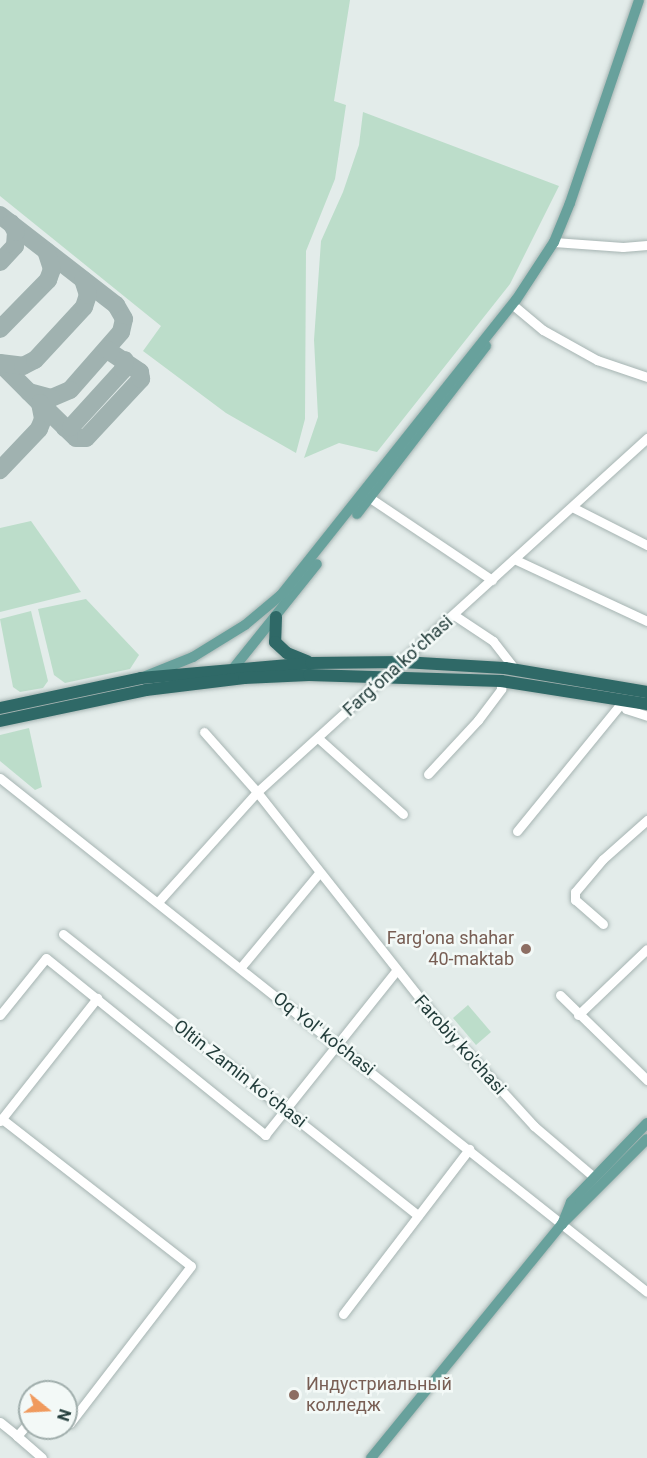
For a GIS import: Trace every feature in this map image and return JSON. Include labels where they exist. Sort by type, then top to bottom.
[{"type":"highway","points":[[276,617],[273,627],[280,648],[310,663]]},
{"type":"highway","points":[[0,708],[141,678],[231,668],[310,663],[403,662],[516,670],[647,692]]},
{"type":"highway","points":[[0,720],[146,690],[226,681],[388,675],[501,681],[647,704]]},
{"type":"main road","points":[[226,681],[231,668],[276,617],[476,361],[554,242],[639,0]]},
{"type":"main road","points":[[141,678],[193,657],[245,625],[281,595],[513,305]]},
{"type":"main road","points":[[562,1224],[571,1202],[647,1123]]},
{"type":"main road","points":[[371,1458],[562,1224],[647,1140]]},
{"type":"street","points":[[554,242],[623,247],[647,244]]},
{"type":"street","points":[[513,305],[543,330],[597,360],[647,377]]},
{"type":"street","name":"Fargʻona koʻchasi","points":[[158,902],[257,792],[403,662],[647,438]]},
{"type":"street","points":[[370,498],[492,580]]},
{"type":"street","points":[[572,507],[647,545]]},
{"type":"street","points":[[514,559],[647,621]]},
{"type":"street","points":[[454,615],[493,641],[516,670]]},
{"type":"street","points":[[428,774],[484,712],[501,689],[501,681]]},
{"type":"street","points":[[516,831],[624,700],[631,713],[647,721]]},
{"type":"street","points":[[631,713],[647,716]]},
{"type":"street","name":"Farobiy ko'chasi","points":[[204,732],[257,792],[396,971],[534,1126],[594,1177]]},
{"type":"street","points":[[318,738],[403,814]]},
{"type":"street","name":"Oq Yol' ko'chasi","points":[[0,778],[241,967],[647,1292]]},
{"type":"street","points":[[603,924],[575,900],[575,892],[603,859],[647,820]]},
{"type":"street","points":[[241,967],[320,873]]},
{"type":"street","name":"Oltin Zamin koʻchasi","points":[[63,934],[418,1215]]},
{"type":"street","points":[[578,1015],[647,949]]},
{"type":"street","points":[[0,1015],[46,958],[265,1135],[396,971]]},
{"type":"street","points":[[560,995],[647,1080]]},
{"type":"street","points":[[78,1413],[191,1266],[1,1120],[97,998]]},
{"type":"street","points":[[343,1314],[469,1149]]},
{"type":"street","points":[[0,1422],[42,1458]]},
{"type":"green space","points":[[0,0],[350,0],[334,101],[346,105],[335,179],[306,251],[305,419],[296,453],[226,413],[143,351],[161,326],[0,196]]},
{"type":"green space","points":[[363,112],[559,186],[510,284],[377,452],[339,443],[304,458],[318,417],[314,340],[321,241],[343,192],[359,145]]},
{"type":"green space","points":[[31,521],[81,592],[0,612],[0,528]]},
{"type":"green space","points":[[86,599],[139,655],[130,669],[65,683],[54,675],[38,609]]},
{"type":"green space","points":[[31,611],[48,681],[43,688],[20,692],[13,687],[0,619]]},
{"type":"green space","points":[[29,728],[42,787],[35,790],[0,761],[0,735]]},
{"type":"green space","points":[[468,1005],[491,1032],[476,1045],[453,1018]]},
{"type":"taxiway","points":[[0,215],[116,305],[124,319],[121,332],[70,390],[51,398],[29,392]]},
{"type":"taxiway","points":[[0,262],[15,246],[16,232],[11,223]]},
{"type":"taxiway","points":[[0,329],[48,280],[52,269],[46,251]]},
{"type":"taxiway","points":[[0,363],[23,366],[35,360],[84,307],[88,295],[83,280]]},
{"type":"taxiway","points":[[40,403],[76,438],[86,438],[141,379],[140,372],[107,350]]},
{"type":"taxiway","points":[[65,428],[71,427],[123,370],[125,360]]},
{"type":"taxiway","points":[[0,363],[40,403],[43,419],[39,429],[0,470]]},
{"type":"place","name":"Farg'ona shahar 40-maktab","points":[[526,949]]},
{"type":"place","name":"Индустриальный колледж","points":[[294,1395]]}]
